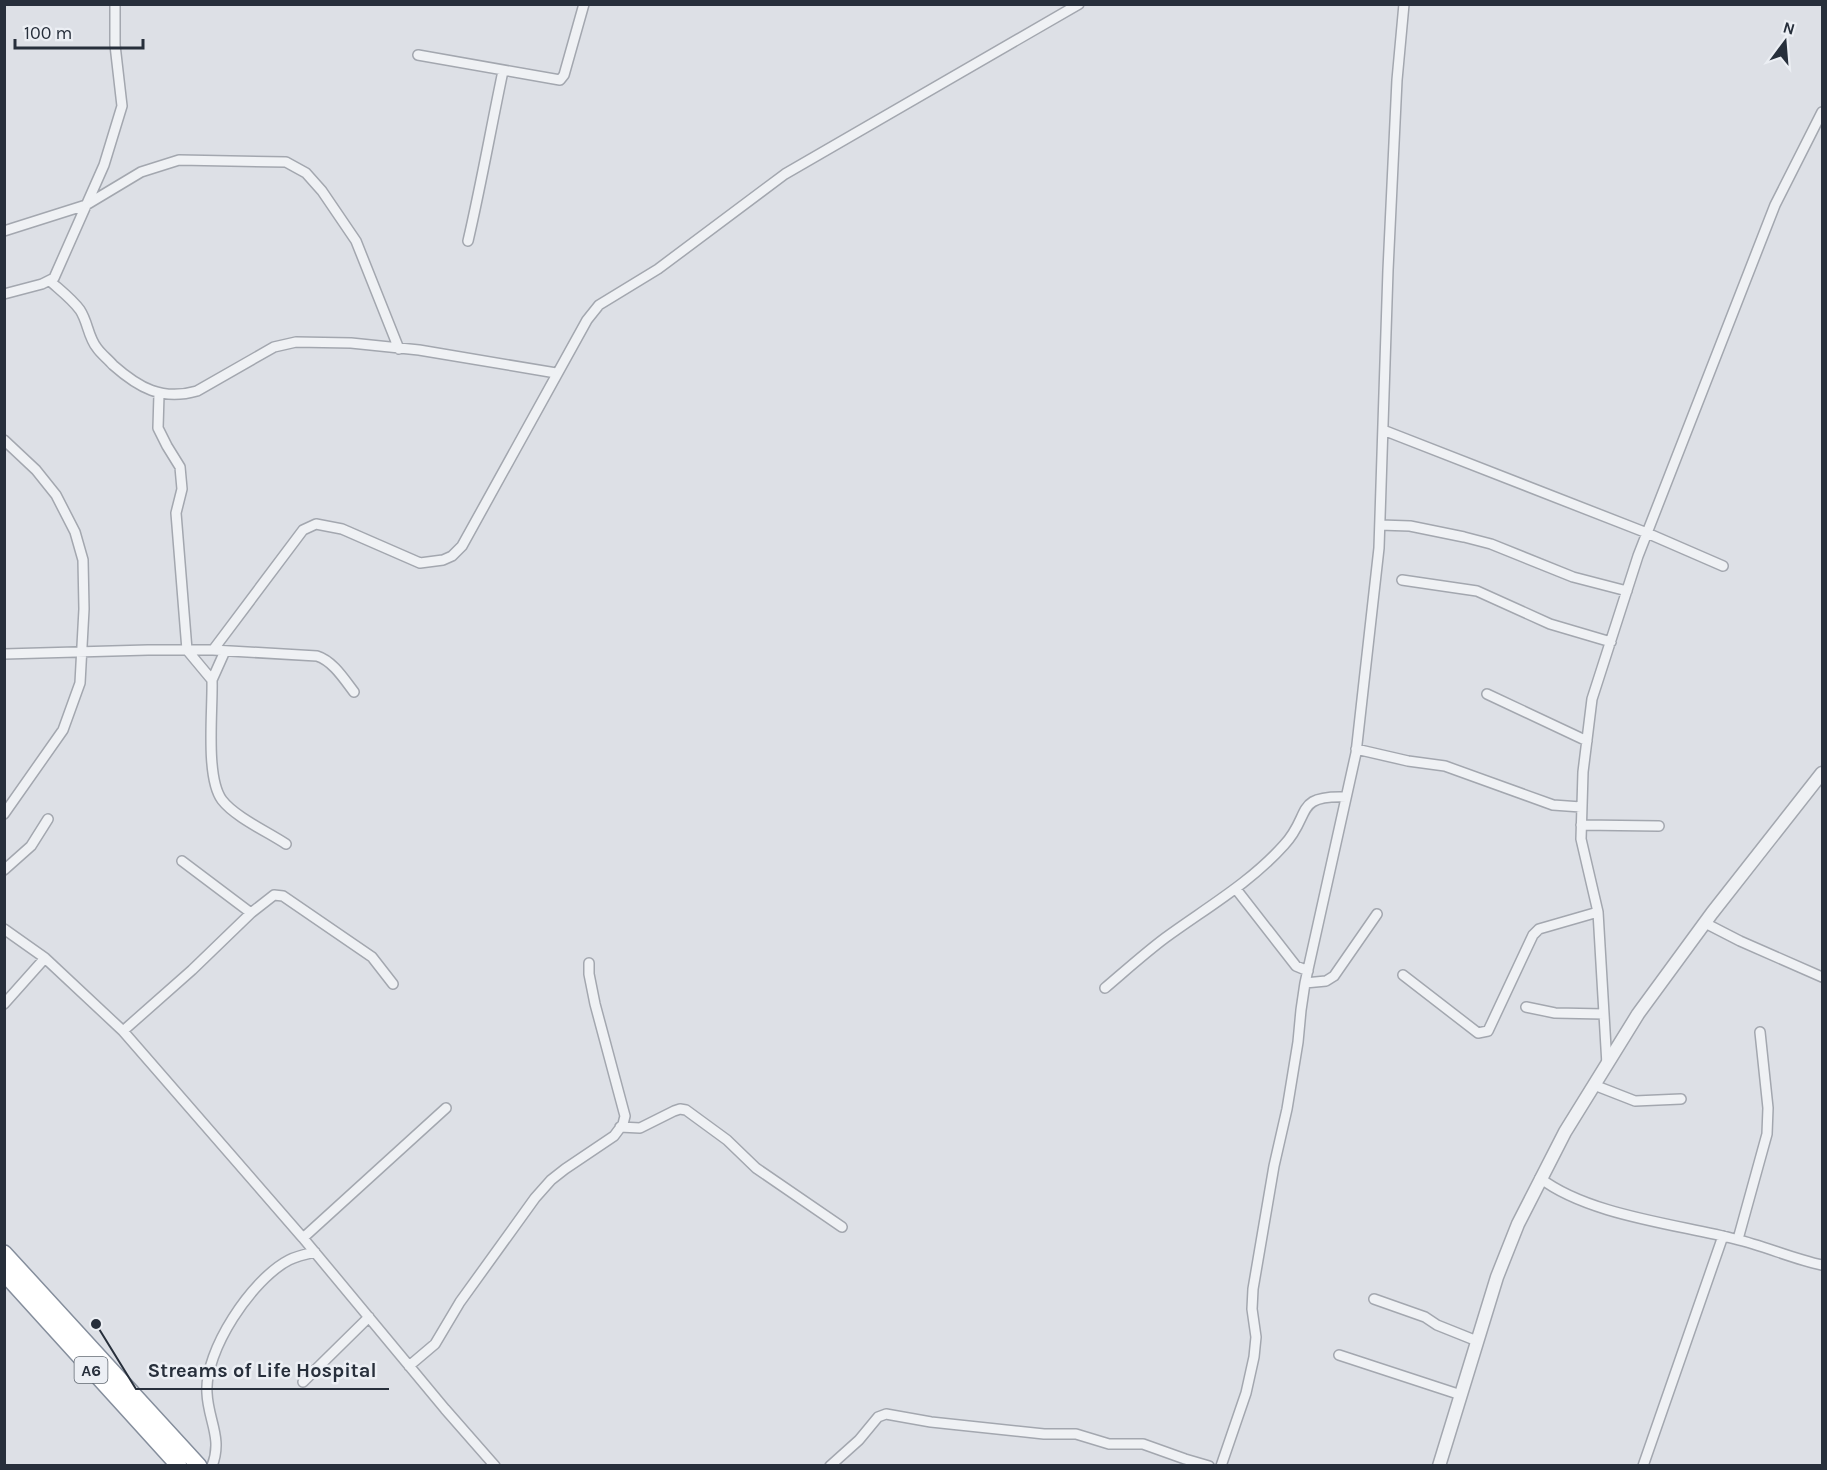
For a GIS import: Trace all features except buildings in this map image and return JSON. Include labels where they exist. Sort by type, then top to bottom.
[{"type":"highway","name":"A6","points":[[4,1253],[199,1466]]},
{"type":"highway","name":"A6","points":[[4,1273],[179,1466]]},
{"type":"street","points":[[4,294],[54,278],[104,165],[122,106],[115,45],[115,4]]},
{"type":"street","points":[[418,55],[560,80],[564,75],[584,4]]},
{"type":"street","points":[[213,650],[303,530],[316,524],[342,529],[420,563],[443,560],[452,556],[462,546],[586,320],[599,305],[658,268],[785,174],[1079,4]]},
{"type":"street","points":[[1221,1466],[1246,1393],[1254,1357],[1256,1338],[1252,1309],[1253,1289],[1274,1166],[1287,1109],[1305,983],[1356,749],[1380,525],[1388,270],[1397,80],[1404,4]]},
{"type":"street","points":[[468,241],[503,71]]},
{"type":"street","points":[[1607,1065],[1598,912],[1581,839],[1582,772],[1593,699],[1647,533],[1775,205],[1822,112]]},
{"type":"street","points":[[4,231],[86,205],[141,172],[179,160],[286,162],[306,173],[322,191],[356,241],[399,349]]},
{"type":"street","points":[[50,281],[80,311],[89,336],[97,349],[127,377],[159,394],[183,395],[197,391],[274,347],[296,342],[351,343],[419,350],[556,373]]},
{"type":"street","points":[[159,394],[158,428],[180,467],[182,489],[176,513],[187,650],[212,680]]},
{"type":"street","points":[[1383,430],[1647,533],[1723,566]]},
{"type":"street","points":[[4,440],[36,470],[56,495],[75,532],[83,560],[83,653],[80,683],[63,730],[4,814]]},
{"type":"street","points":[[1380,525],[1410,526],[1491,544],[1573,576],[1627,591]]},
{"type":"street","points":[[1402,580],[1478,591],[1550,624],[1611,642]]},
{"type":"street","points":[[4,654],[213,650],[317,656],[325,658],[354,692]]},
{"type":"street","points":[[225,651],[212,680],[210,752],[220,798],[231,809],[286,844]]},
{"type":"street","points":[[1487,694],[1587,741]]},
{"type":"street","points":[[1356,749],[1408,761],[1445,766],[1553,806],[1581,807]]},
{"type":"street","points":[[1439,1466],[1497,1277],[1518,1224],[1565,1132],[1638,1014],[1705,923],[1822,773]]},
{"type":"street","points":[[1106,988],[1164,939],[1236,889],[1286,844],[1308,805],[1316,798],[1346,797]]},
{"type":"street","points":[[4,870],[31,846],[48,819]]},
{"type":"street","points":[[1581,825],[1659,826]]},
{"type":"street","points":[[182,861],[251,913]]},
{"type":"street","points":[[1236,889],[1296,966],[1308,971]]},
{"type":"street","points":[[123,1031],[192,970],[251,913],[274,895],[283,896],[372,957],[393,984]]},
{"type":"street","points":[[1403,975],[1478,1033],[1483,1033],[1488,1031],[1533,935],[1539,930],[1598,912]]},
{"type":"street","points":[[1305,983],[1326,981],[1334,976],[1377,914]]},
{"type":"street","points":[[1705,923],[1822,977]]},
{"type":"street","points":[[4,929],[45,958],[123,1031],[315,1252],[495,1466]]},
{"type":"street","points":[[4,1004],[45,958]]},
{"type":"street","points":[[409,1366],[435,1344],[460,1302],[535,1198],[551,1180],[614,1136],[625,1116],[595,1004],[589,963]]},
{"type":"street","points":[[1526,1007],[1555,1013],[1604,1014]]},
{"type":"street","points":[[1738,1239],[1767,1134],[1768,1108],[1760,1032]]},
{"type":"street","points":[[1594,1086],[1635,1101],[1681,1099]]},
{"type":"street","points":[[303,1238],[446,1108]]},
{"type":"street","points":[[620,1127],[640,1128],[674,1111],[686,1110],[727,1140],[756,1168],[842,1227]]},
{"type":"street","points":[[1540,1178],[1556,1189],[1584,1202],[1738,1239],[1822,1265]]},
{"type":"street","points":[[1642,1466],[1723,1236]]},
{"type":"street","points":[[212,1466],[217,1454],[217,1438],[207,1394],[212,1359],[219,1342],[242,1304],[266,1279],[288,1260],[315,1252]]},
{"type":"street","points":[[1374,1299],[1425,1317],[1437,1325],[1477,1341]]},
{"type":"street","points":[[303,1382],[369,1317]]},
{"type":"street","points":[[1338,1355],[1461,1395]]},
{"type":"street","points":[[830,1466],[859,1440],[878,1417],[886,1414],[931,1422],[1044,1434],[1076,1434],[1109,1444],[1143,1444],[1185,1460],[1209,1466]]},
{"type":"place","name":"Streams of Life Hospital","points":[[96,1324]]}]
